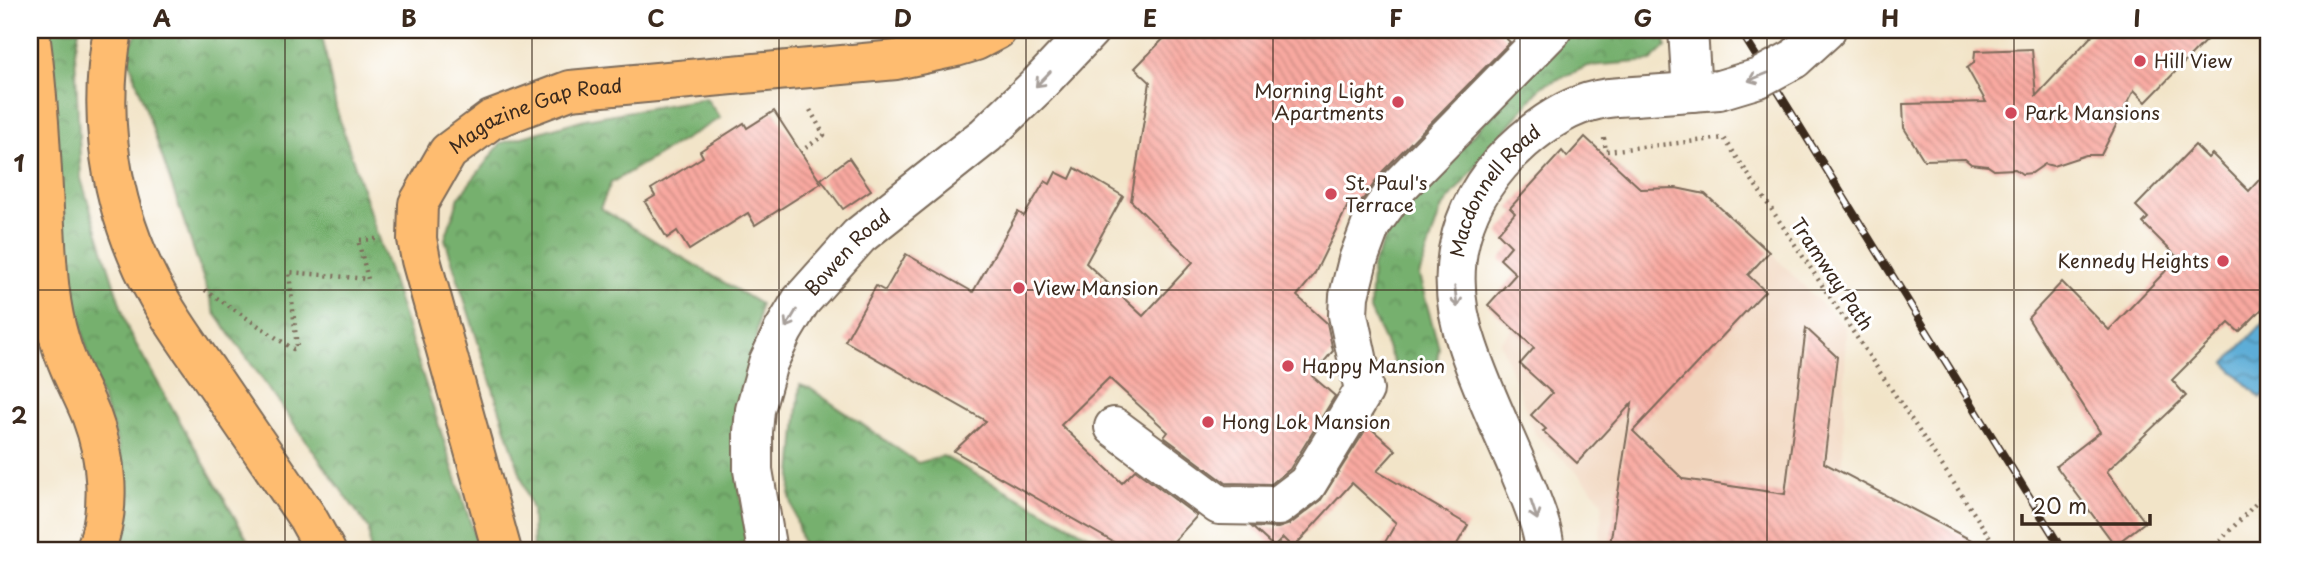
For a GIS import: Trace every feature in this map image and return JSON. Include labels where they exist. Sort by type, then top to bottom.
[{"type":"main road","points":[[113,30],[106,85],[108,145],[115,184],[137,256],[169,316],[307,517],[326,551]]},
{"type":"main road","name":"Magazine Gap Road","points":[[502,551],[417,239],[418,204],[449,152],[491,120],[570,90],[896,60],[956,47],[976,41],[997,30]]},
{"type":"main road","points":[[30,33],[39,111],[47,256],[54,318],[69,367],[91,416],[103,467],[104,514],[100,541],[95,551]]},
{"type":"street","name":"Bowen Road","points":[[767,551],[753,470],[753,432],[755,410],[768,363],[783,331],[801,302],[859,236],[986,135],[1090,30]]},
{"type":"street","points":[[1114,427],[1219,505],[1278,506],[1307,484],[1364,390],[1348,315],[1349,296],[1358,260],[1371,225],[1399,186],[1552,30]]},
{"type":"street","points":[[1689,30],[1706,91]]},
{"type":"street","name":"Macdonnell Road","points":[[1545,551],[1527,490],[1477,372],[1459,317],[1455,292],[1458,244],[1481,188],[1516,147],[1555,117],[1574,107],[1598,99],[1706,91],[1759,78],[1794,60],[1826,30]]},
{"type":"path","points":[[800,152],[824,135],[809,108]]},
{"type":"path","name":"Tramway Path","points":[[1602,130],[1606,151],[1724,138],[1999,551]]},
{"type":"path","points":[[196,284],[293,349],[298,348],[289,272],[368,279],[358,240],[381,238]]},
{"type":"path","points":[[2210,551],[2269,490]]},
{"type":"shaded area","points":[[1645,184],[1707,189],[1846,328],[1842,499],[1835,551],[1598,551],[1603,502],[1577,472],[1535,434],[1500,342]]},
{"type":"green space","points":[[36,30],[79,30],[75,52],[81,179],[129,332],[254,551],[115,551],[122,535],[125,477],[114,431],[96,383],[71,290],[60,227]]},
{"type":"green space","points":[[138,30],[321,30],[336,108],[477,543],[477,551],[370,551],[369,529],[215,313],[127,53]]},
{"type":"green space","points":[[1571,30],[1664,30],[1666,47],[1651,61],[1588,66],[1542,86],[1441,209],[1419,276],[1439,348],[1435,371],[1398,371],[1370,310],[1372,266],[1390,229],[1528,72]]},
{"type":"green space","points":[[706,98],[720,118],[611,183],[600,208],[760,304],[739,489],[750,551],[533,551],[532,510],[445,239],[459,197],[501,143],[585,119]]},
{"type":"green space","points":[[800,385],[811,389],[918,463],[943,456],[1117,551],[804,551],[790,496]]},
{"type":"water","points":[[2269,317],[2269,389],[2261,398],[2225,363]]},
{"type":"building","points":[[1172,30],[1497,30],[1510,42],[1383,171],[1364,198],[1358,203],[1349,203],[1314,275],[1297,296],[1327,323],[1333,351],[1312,376],[1335,396],[1290,469],[1271,484],[1226,483],[1164,437],[1168,432],[1109,378],[1061,425],[1122,483],[1135,470],[1197,516],[1165,551],[1129,551],[954,451],[986,421],[845,341],[876,286],[885,291],[906,254],[973,292],[1018,212],[1024,216],[1045,181],[1050,184],[1056,172],[1070,179],[1075,168],[1123,196],[1086,263],[1143,316],[1193,262],[1131,201],[1150,82],[1135,68]]},
{"type":"building","name":"Park Mansions","points":[[2097,30],[2216,30],[2146,102],[2134,90],[2101,155],[2086,155],[2053,166],[2045,164],[2032,173],[2022,174],[2015,169],[1994,170],[1988,166],[1971,164],[1965,159],[1924,160],[1904,128],[1903,104],[1986,102],[1967,68],[1974,63],[1975,51],[2032,49],[2036,96]]},
{"type":"building","points":[[774,111],[821,183],[755,225],[748,213],[689,250],[677,231],[667,238],[645,202],[655,196],[651,189],[703,157],[700,151],[744,123],[747,128]]},
{"type":"building","points":[[1585,137],[1641,189],[1676,188],[1705,194],[1769,252],[1748,275],[1765,291],[1633,431],[1683,479],[1785,494],[1806,328],[1837,357],[1824,463],[1992,551],[1609,551],[1632,403],[1577,463],[1543,431],[1546,429],[1531,415],[1552,393],[1520,364],[1534,348],[1488,305],[1516,274],[1500,259],[1511,246],[1498,233],[1515,213],[1510,208],[1562,151],[1567,157]]},
{"type":"building","points":[[2195,145],[2208,158],[2212,154],[2249,191],[2269,169],[2269,302],[2239,332],[2229,323],[2172,380],[2186,396],[2107,471],[2145,522],[2115,545],[2056,466],[2100,432],[2028,318],[2062,282],[2109,330],[2178,258],[2143,223],[2148,218],[2136,206]]},
{"type":"building","points":[[849,158],[871,190],[843,209],[821,179]]},
{"type":"building","points":[[1368,426],[1396,450],[1377,471],[1468,525],[1453,551],[1380,551],[1396,523],[1352,483],[1293,548],[1283,538],[1274,547],[1252,527],[1278,528],[1290,524],[1320,501]]},
{"type":"railway","points":[[1740,30],[2063,551]]},
{"type":"place","name":"Hill View","points":[[2140,61]]},
{"type":"place","name":"Morning Light Apartments","points":[[1398,102]]},
{"type":"place","name":"Park Mansions","points":[[2011,113]]},
{"type":"place","name":"St. Paul's Terrace","points":[[1331,194]]},
{"type":"place","name":"Kennedy Heights","points":[[2223,261]]},
{"type":"place","name":"View Mansion","points":[[1019,288]]},
{"type":"place","name":"Happy Mansion","points":[[1288,366]]},
{"type":"place","name":"Hong Lok Mansion","points":[[1208,422]]}]
